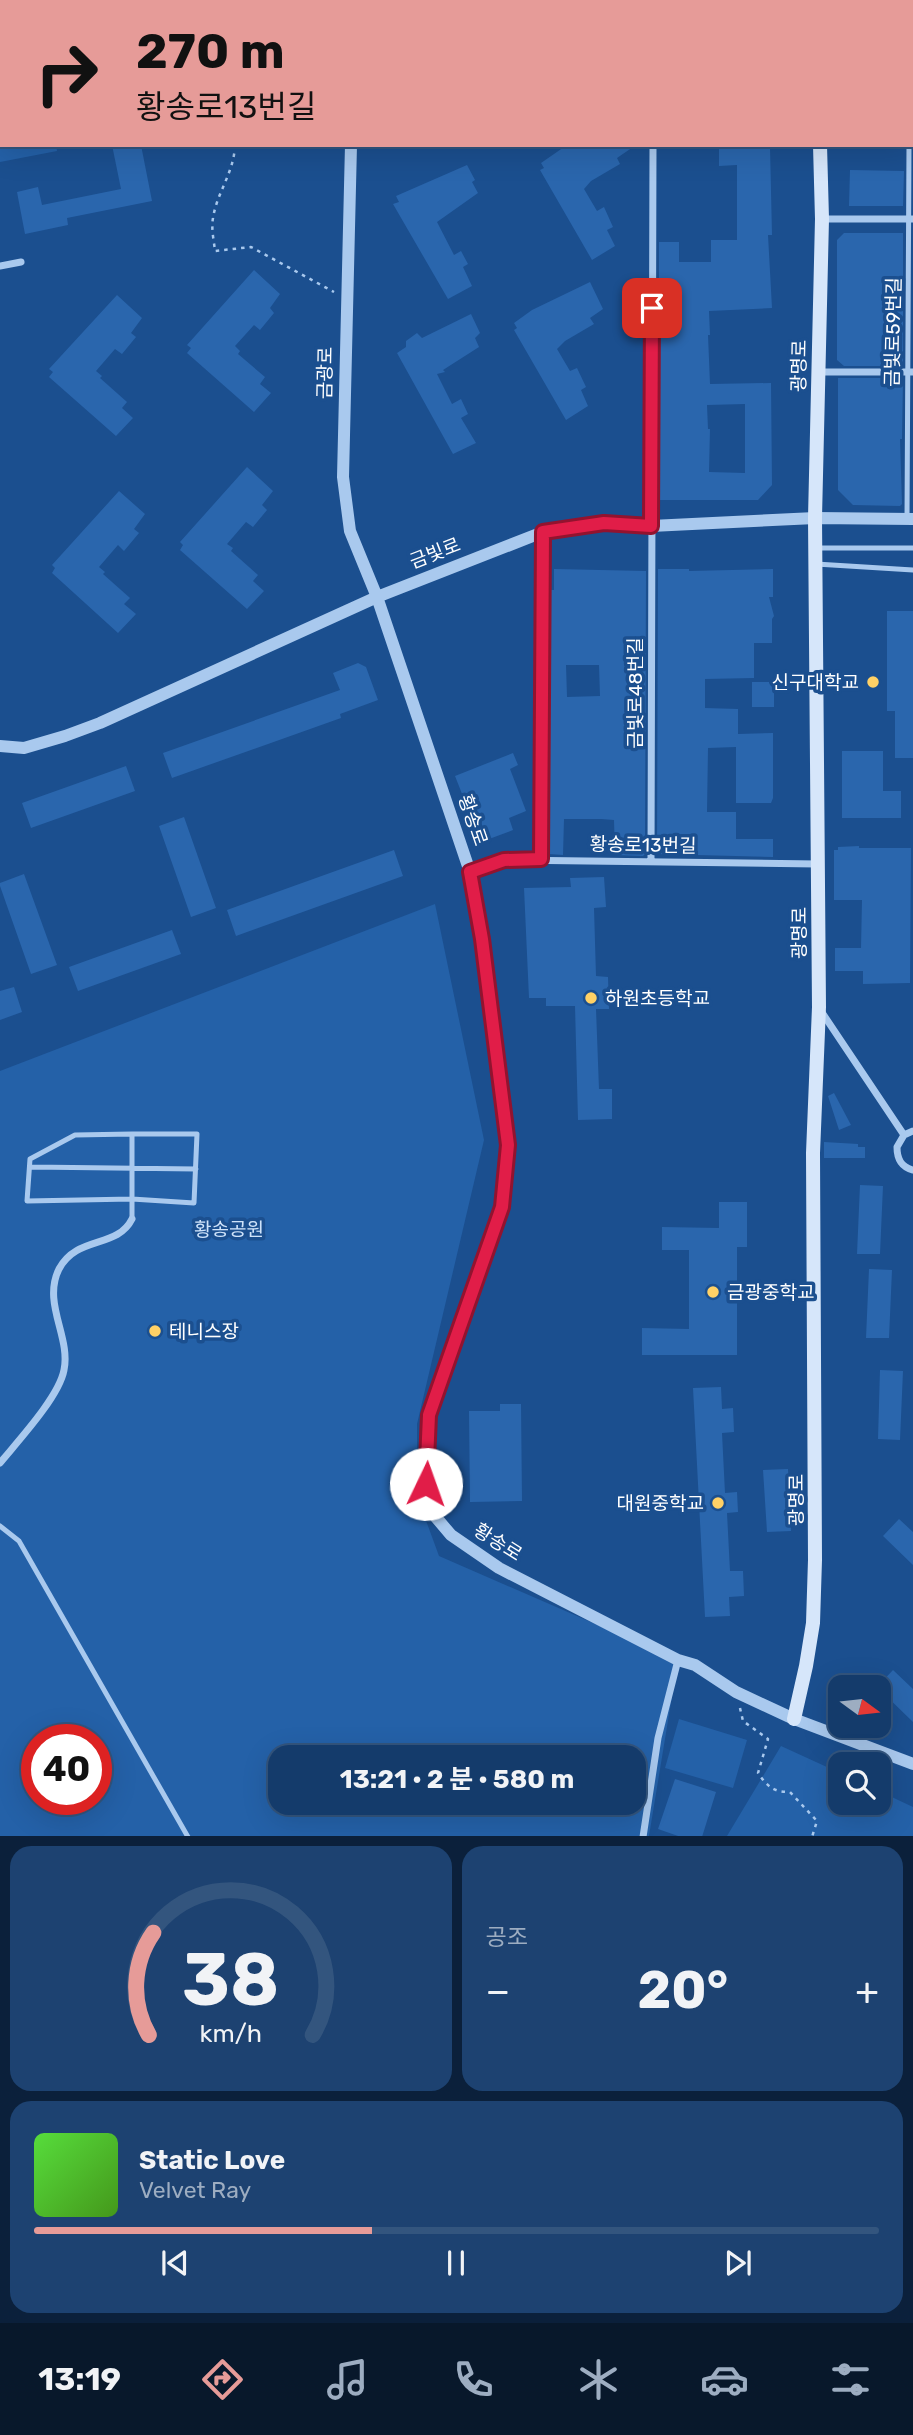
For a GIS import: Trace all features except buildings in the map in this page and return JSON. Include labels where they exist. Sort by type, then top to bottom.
[{"type":"main road","name":"광명로","points":[[794,1719],[813,1623],[816,1444],[813,1153],[819,1007],[815,518],[822,219],[820,147]]},
{"type":"street","name":"금광로","points":[[351,147],[343,477],[350,531],[377,597]]},
{"type":"street","name":"금빛로48번길","points":[[651,861],[653,147]]},
{"type":"street","points":[[822,219],[911,219]]},
{"type":"street","points":[[0,267],[21,262]]},
{"type":"street","points":[[818,372],[911,372]]},
{"type":"street","name":"금빛로","points":[[0,746],[24,748],[100,723],[377,597],[543,532],[604,523],[651,526],[815,518],[910,519]]},
{"type":"street","points":[[541,859],[543,532]]},
{"type":"street","name":"황송로","points":[[377,597],[470,872],[482,939],[508,1145],[502,1207],[429,1415],[426,1484],[434,1516],[450,1535],[499,1568],[678,1660],[695,1665],[736,1692],[794,1719],[913,1764]]},
{"type":"street","name":"황송로13번길","points":[[470,872],[504,860],[541,859],[817,863]]},
{"type":"street","points":[[819,1007],[904,1135]]},
{"type":"street","points":[[913,1131],[904,1135],[897,1147],[897,1154],[904,1166],[913,1170]]},
{"type":"street","points":[[0,1463],[47,1402],[64,1370],[65,1353],[53,1291],[58,1271],[74,1252],[100,1240],[114,1237],[127,1229],[132,1219]]},
{"type":"street","points":[[643,1836],[658,1738],[678,1660]]},
{"type":"lane","name":"금빛로59번길","points":[[909,147],[910,519]]},
{"type":"lane","points":[[816,548],[913,548]]},
{"type":"lane","points":[[816,564],[913,570]]},
{"type":"lane","points":[[132,1134],[132,1219]]},
{"type":"lane","points":[[197,1134],[194,1203],[132,1199],[27,1201],[31,1167],[30,1159],[75,1135],[197,1134]]},
{"type":"lane","points":[[31,1167],[196,1169]]},
{"type":"lane","points":[[0,1525],[19,1541],[188,1836]]},
{"type":"path","points":[[235,147],[230,176],[218,199],[212,221],[215,251],[251,247],[346,299]]},
{"type":"path","points":[[736,1692],[743,1721],[768,1739],[758,1773],[775,1792],[790,1792],[817,1821],[812,1836]]},
{"type":"green space","points":[[0,147],[56,147],[57,151],[0,162]]},
{"type":"green space","name":"황송공원","points":[[435,904],[484,1140],[417,1424],[417,1496],[439,1556],[678,1660],[649,1836],[0,1836],[0,1071]]},
{"type":"green space","points":[[679,1719],[747,1740],[733,1788],[665,1768]]},
{"type":"green space","points":[[781,1746],[828,1768],[828,1815],[891,1815],[891,1797],[913,1807],[913,1836],[727,1836]]},
{"type":"place","name":"신구대학교","points":[[873,682]]},
{"type":"place","name":"하원초등학교","points":[[591,998]]},
{"type":"place","name":"금광중학교","points":[[713,1292]]},
{"type":"place","name":"테니스장","points":[[155,1331]]},
{"type":"place","name":"대원중학교","points":[[718,1503]]},
{"type":"route","points":[[426,1484],[429,1415],[502,1207],[508,1145],[482,939],[470,872],[504,860],[541,859],[543,532],[604,523],[651,526],[652,308]]}]
